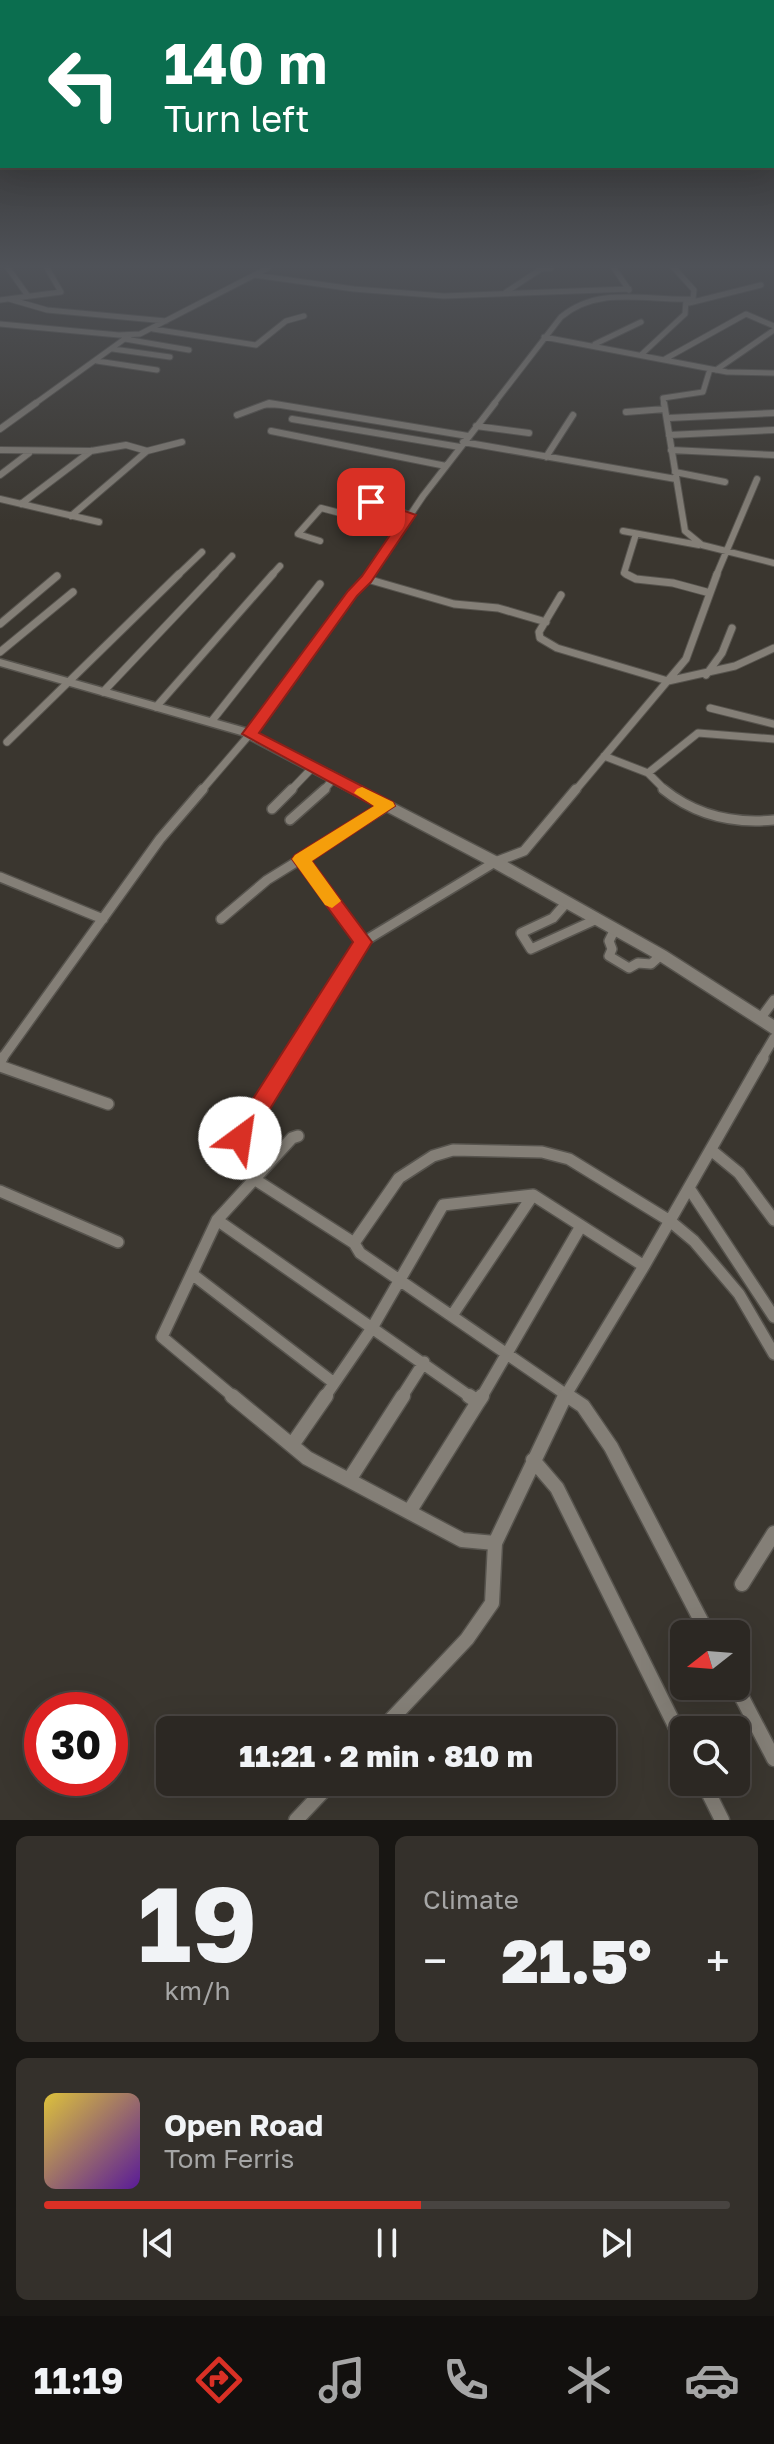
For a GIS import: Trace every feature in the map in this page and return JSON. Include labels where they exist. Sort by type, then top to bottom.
[{"type":"street","points":[[0,429],[108,353]]},
{"type":"street","points":[[141,353],[170,357]]},
{"type":"street","points":[[108,1104],[0,1064],[160,839],[250,734],[532,353]]},
{"type":"street","points":[[637,353],[743,374],[773,371]]},
{"type":"street","points":[[665,359],[676,353]]},
{"type":"street","points":[[702,545],[685,531],[663,398],[703,392],[713,369],[737,353]]},
{"type":"street","points":[[97,361],[157,370]]},
{"type":"street","points":[[237,415],[269,403],[546,457],[725,482]]},
{"type":"street","points":[[626,412],[665,409]]},
{"type":"street","points":[[668,418],[774,413]]},
{"type":"street","points":[[546,457],[573,415]]},
{"type":"street","points":[[292,419],[464,442]]},
{"type":"street","points":[[476,426],[529,433]]},
{"type":"street","points":[[669,435],[774,430]]},
{"type":"street","points":[[271,431],[446,466]]},
{"type":"street","points":[[71,516],[147,451],[182,442]]},
{"type":"street","points":[[0,450],[91,451],[126,445],[147,451]]},
{"type":"street","points":[[671,450],[774,455]]},
{"type":"street","points":[[21,504],[91,451]]},
{"type":"street","points":[[0,475],[30,452]]},
{"type":"street","points":[[240,1138],[363,942],[495,862],[524,851],[686,659],[725,553],[757,479]]},
{"type":"street","points":[[0,499],[99,522]]},
{"type":"street","points":[[320,541],[298,534],[321,508],[344,514],[371,502],[410,515]]},
{"type":"street","points":[[623,531],[702,545],[774,563]]},
{"type":"street","points":[[636,534],[624,573],[636,579],[673,583],[710,593]]},
{"type":"street","points":[[7,742],[202,552]]},
{"type":"street","points":[[103,692],[232,556]]},
{"type":"street","points":[[156,707],[280,566]]},
{"type":"street","points":[[0,624],[57,576]]},
{"type":"street","points":[[367,579],[454,604],[498,608],[546,622]]},
{"type":"street","points":[[211,722],[320,584]]},
{"type":"street","points":[[0,652],[73,592]]},
{"type":"street","points":[[561,595],[540,638],[548,644],[668,681],[706,675],[774,648]]},
{"type":"street","points":[[706,675],[722,653],[732,628]]},
{"type":"street","points":[[0,662],[250,734],[567,902],[661,955],[774,1028]]},
{"type":"street","points":[[710,708],[774,724]]},
{"type":"street","points":[[648,773],[698,733],[774,739]]},
{"type":"street","points":[[604,756],[648,773],[674,798],[715,816],[738,823],[774,820]]},
{"type":"street","points":[[272,809],[313,767]]},
{"type":"street","points":[[290,820],[313,802],[334,778]]},
{"type":"street","points":[[221,919],[267,880],[387,806]]},
{"type":"street","points":[[301,859],[363,942]]},
{"type":"street","points":[[0,877],[103,919]]},
{"type":"street","points":[[567,902],[553,918],[521,933],[531,949],[597,919]]},
{"type":"street","points":[[615,929],[609,941],[612,949],[609,956],[617,963],[629,968],[638,963],[651,964],[661,955]]},
{"type":"street","points":[[760,1019],[774,1000]]},
{"type":"street","points":[[394,1716],[467,1639],[492,1603],[495,1543],[533,1460],[566,1394],[644,1266],[774,1038]]},
{"type":"street","points":[[298,1136],[217,1220],[162,1337],[307,1458],[462,1540],[495,1543]]},
{"type":"street","points":[[354,1243],[399,1178],[433,1156],[453,1150],[542,1152],[569,1159],[670,1221],[694,1241],[721,1270],[774,1354]]},
{"type":"street","points":[[711,1150],[739,1173],[774,1220]]},
{"type":"street","points":[[254,1179],[354,1243],[360,1253],[583,1406],[611,1447],[701,1620]]},
{"type":"street","points":[[689,1188],[774,1317]]},
{"type":"street","points":[[0,1191],[118,1242]]},
{"type":"street","points":[[292,1445],[372,1328],[443,1205],[533,1195],[644,1266]]},
{"type":"street","points":[[453,1314],[533,1195]]},
{"type":"street","points":[[217,1220],[478,1402]]},
{"type":"street","points":[[409,1512],[478,1402],[581,1226]]},
{"type":"street","points":[[192,1274],[334,1383]]},
{"type":"street","points":[[349,1480],[424,1362]]},
{"type":"street","points":[[533,1460],[557,1488],[670,1716]]},
{"type":"street","points":[[742,1584],[774,1533]]},
{"type":"street","points":[[743,1700],[774,1759]]},
{"type":"street","points":[[298,1819],[319,1796]]},
{"type":"street","points":[[710,1796],[722,1820]]},
{"type":"slow traffic","points":[[332,901],[301,859],[387,806],[362,793]]},
{"type":"route","points":[[240,1138],[363,942],[301,859],[387,806],[250,734],[352,593],[367,579],[410,515],[371,502]]}]
